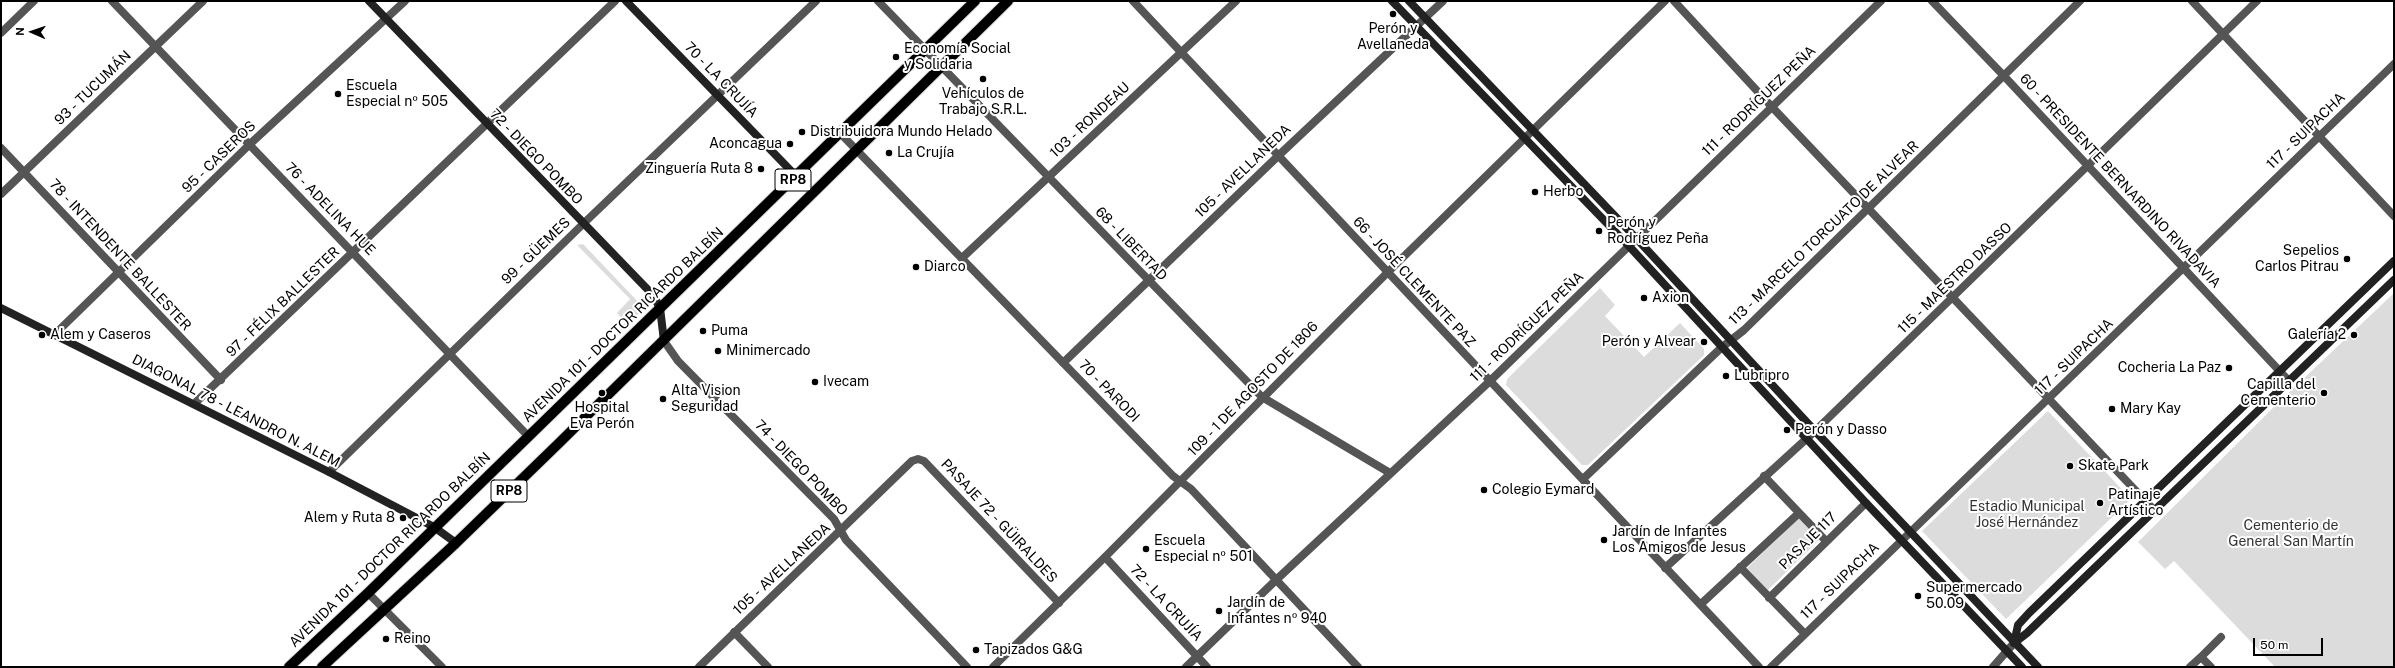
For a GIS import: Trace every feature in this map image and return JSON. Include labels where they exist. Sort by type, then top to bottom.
[{"type":"main road","name":"72 - DIEGO POMBO","points":[[369,1],[653,295],[660,308],[664,341]]},
{"type":"main road","name":"70 - LA CRUJÍA","points":[[626,1],[796,176]]},
{"type":"main road","name":"AVENIDA 101 - DOCTOR RICARDO BALBÍN","points":[[289,667],[368,593],[975,1]]},
{"type":"main road","name":"RP8","points":[[322,667],[456,543],[664,341],[715,287],[1008,1]]},
{"type":"main road","points":[[1392,1],[1628,245],[1721,348],[2022,667]]},
{"type":"main road","points":[[1409,1],[1636,238],[1814,431],[2038,667]]},
{"type":"main road","points":[[2014,642],[2018,624],[2394,260]]},
{"type":"main road","points":[[2014,642],[2027,633],[2288,380],[2394,280]]},
{"type":"main road","name":"DIAGONAL 78 - LEANDRO N. ALEM","points":[[1,308],[329,472],[434,527],[456,543]]},
{"type":"street","points":[[1,33],[34,1]]},
{"type":"street","name":"76 - ADELINA HUE","points":[[112,1],[528,436]]},
{"type":"street","name":"93 - TUCUMÁN","points":[[1,194],[204,1]]},
{"type":"street","name":"95 - CASEROS","points":[[54,335],[250,144],[405,1]]},
{"type":"street","name":"97 - FÉLIX BALLESTER","points":[[194,404],[221,380],[615,1]]},
{"type":"street","name":"99 - GÜEMES","points":[[329,472],[583,224],[816,1]]},
{"type":"street","name":"68 - LIBERTAD","points":[[878,1],[1262,397],[1390,473]]},
{"type":"street","name":"66 - JOSÉ CLEMENTE PAZ","points":[[1133,1],[1759,667]]},
{"type":"street","name":"103 - RONDEAU","points":[[962,258],[1236,1]]},
{"type":"street","name":"105 - AVELLANEDA","points":[[1063,363],[1278,156],[1443,1]]},
{"type":"street","name":"109 - 1 DE AGOSTO DE 1806","points":[[993,667],[1106,557],[1262,397],[1388,272],[1525,140],[1665,1]]},
{"type":"street","points":[[1674,1],[1772,107],[2154,510]]},
{"type":"street","name":"111 - RODRÍGUEZ PEÑA","points":[[1186,667],[1390,473],[1490,382],[1628,245],[1881,1]]},
{"type":"street","name":"60 - PRESIDENTE BERNARDINO RIVADAVIA","points":[[1932,1],[2288,380]]},
{"type":"street","name":"113 - MARCELO TORCUATO DE ALVEAR","points":[[1582,479],[1721,348],[1744,330],[2080,1]]},
{"type":"street","points":[[2192,1],[2320,135],[2394,216]]},
{"type":"street","name":"115 - MAESTRO DASSO","points":[[1665,568],[1814,431],[2089,167],[2257,1]]},
{"type":"street","name":"117 - SUIPACHA","points":[[1771,667],[1901,540],[2049,400],[2394,64]]},
{"type":"street","name":"70 - PARODI","points":[[840,133],[1063,363],[1181,481],[1191,489],[1358,667]]},
{"type":"street","name":"78 - INTENDENTE BALLESTER","points":[[1,148],[221,380]]},
{"type":"street","name":"74 - DIEGO POMBO","points":[[664,341],[678,361],[834,519],[846,540],[967,667]]},
{"type":"street","name":"105 - AVELLANEDA","points":[[699,667],[734,632],[842,531],[912,461],[918,459]]},
{"type":"street","name":"PASAJE 72 - GÜIRALDES","points":[[918,459],[924,461],[1059,603]]},
{"type":"street","points":[[1764,476],[1826,541]]},
{"type":"street","name":"PASAJE 117","points":[[1769,598],[1866,503]]},
{"type":"street","points":[[1701,604],[1799,513]]},
{"type":"street","name":"72 - LA CRUJÍA","points":[[1106,557],[1207,667]]},
{"type":"street","points":[[1740,567],[1805,634]]},
{"type":"street","points":[[368,593],[385,608],[442,667]]},
{"type":"street","points":[[734,632],[768,667]]},
{"type":"street","points":[[2190,667],[2221,637]]},
{"type":"street","points":[[1993,667],[2008,652],[2014,642]]},
{"type":"street","points":[[2201,657],[2211,667]]},
{"type":"green space","points":[[583,244],[644,308],[607,346],[605,344],[626,322],[617,313],[630,299],[577,245]]},
{"type":"green space","points":[[1600,288],[1615,305],[1605,316],[1644,357],[1680,323],[1704,349],[1704,355],[1588,465],[1582,465],[1506,385],[1507,379]]},
{"type":"green space","name":"Cementerio de General San Martín","points":[[2394,293],[2394,667],[2275,667],[2174,561],[2165,569],[2138,542],[2281,400]]},
{"type":"green space","name":"Estadio Municipal José Hernández","points":[[2048,411],[2131,499],[2006,619],[1922,531]]},
{"type":"green space","points":[[1799,518],[1819,540],[1768,590],[1747,568]]},
{"type":"place","name":"Perón y Avellaneda","points":[[1393,14]]},
{"type":"place","name":"Economía Social y Solidaria","points":[[896,57]]},
{"type":"place","name":"Vehículos de Trabajo S.R.L.","points":[[983,79]]},
{"type":"place","name":"Escuela Especial nº 505","points":[[338,94]]},
{"type":"place","name":"Distribuidora Mundo Helado","points":[[802,132]]},
{"type":"place","name":"Aconcagua","points":[[790,144]]},
{"type":"place","name":"La Crujía","points":[[889,153]]},
{"type":"place","name":"Zinguería Ruta 8","points":[[761,169]]},
{"type":"place","name":"Herbo","points":[[1535,192]]},
{"type":"place","name":"Perón y Rodríguez Peña","points":[[1599,231]]},
{"type":"place","name":"Sepelios Carlos Pitrau","points":[[2347,259]]},
{"type":"place","name":"Diarco","points":[[916,267]]},
{"type":"place","name":"Axion","points":[[1644,298]]},
{"type":"place","name":"Puma","points":[[703,331]]},
{"type":"place","name":"Alem y Caseros","points":[[42,335]]},
{"type":"place","name":"Galería 2","points":[[2354,335]]},
{"type":"place","name":"Perón y Alvear","points":[[1704,342]]},
{"type":"place","name":"Minimercado","points":[[718,351]]},
{"type":"place","name":"Cocheria La Paz","points":[[2229,368]]},
{"type":"place","name":"Lubripro","points":[[1726,376]]},
{"type":"place","name":"Ivecam","points":[[815,382]]},
{"type":"place","name":"Hospital Eva Perón","points":[[602,393]]},
{"type":"place","name":"Capilla del Cementerio","points":[[2324,393]]},
{"type":"place","name":"Alta Vision Seguridad","points":[[663,399]]},
{"type":"place","name":"Mary Kay","points":[[2112,409]]},
{"type":"place","name":"Perón y Dasso","points":[[1787,430]]},
{"type":"place","name":"Skate Park","points":[[2070,466]]},
{"type":"place","name":"Colegio Eymard","points":[[1484,490]]},
{"type":"place","name":"Patinaje Artístico","points":[[2100,503]]},
{"type":"place","name":"Alem y Ruta 8","points":[[403,518]]},
{"type":"place","name":"Jardín de Infantes Los Amigos de Jesus","points":[[1604,540]]},
{"type":"place","name":"Escuela Especial nº 501","points":[[1146,549]]},
{"type":"place","name":"Supermercado 50.09","points":[[1918,596]]},
{"type":"place","name":"Jardín de Infantes nº 940","points":[[1219,611]]},
{"type":"place","name":"Reino","points":[[386,639]]},
{"type":"place","name":"Tapizados G&G","points":[[976,650]]}]
